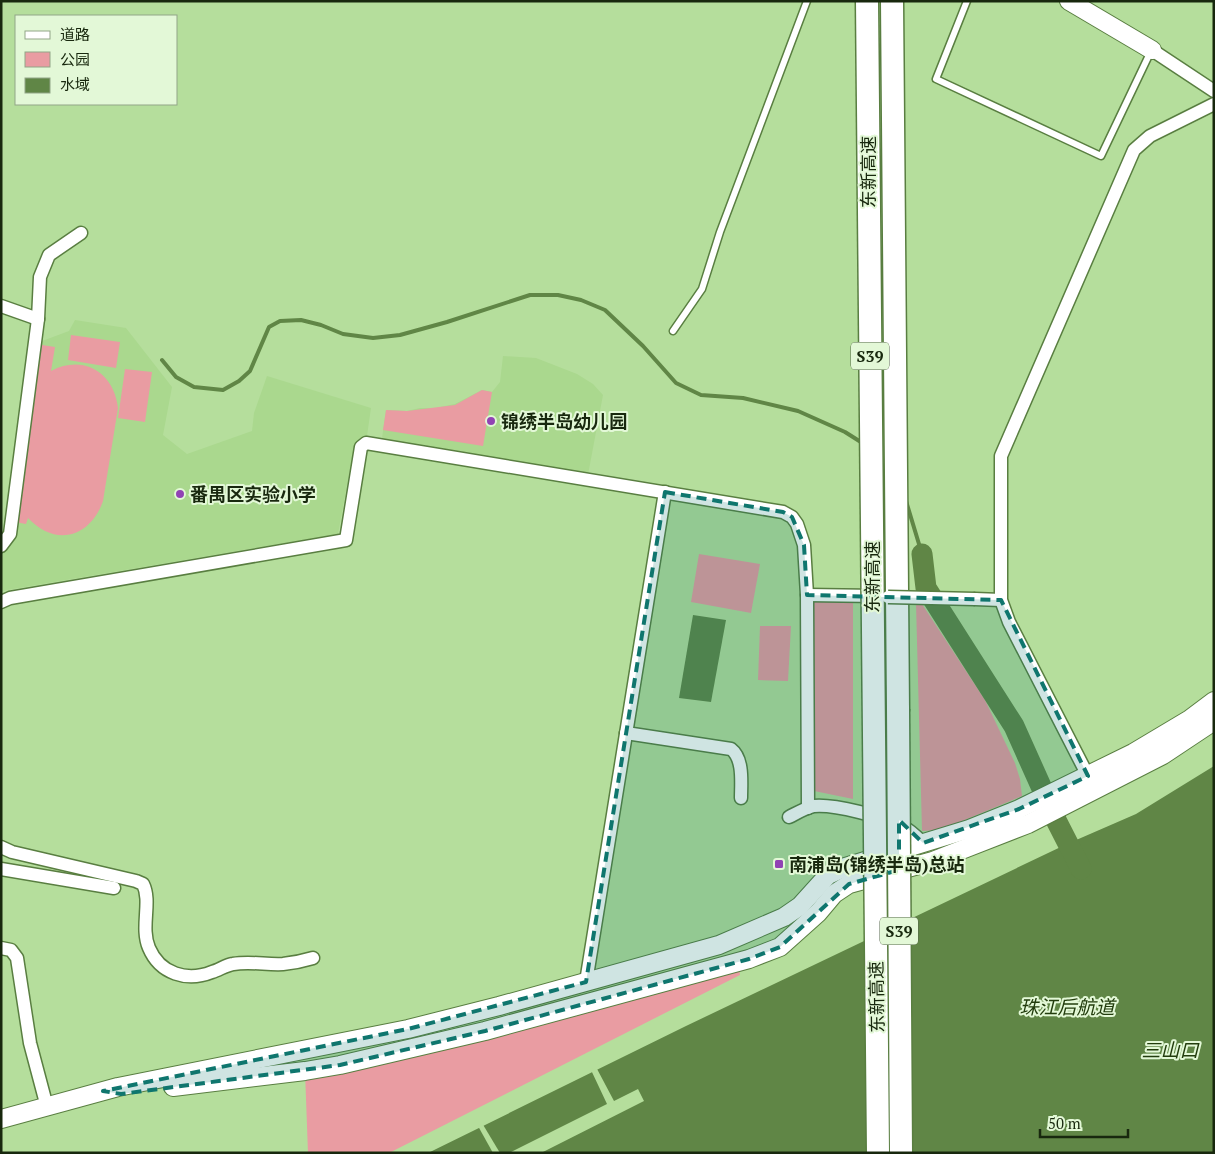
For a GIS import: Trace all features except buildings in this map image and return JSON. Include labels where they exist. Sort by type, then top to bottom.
[{"type":"highway","name":"东新高速","points":[[867,1],[878,1153]]},
{"type":"highway","name":"东新高速","points":[[892,1],[901,1153]]},
{"type":"street","points":[[1070,1],[1152,50],[1214,91]]},
{"type":"street","points":[[1088,776],[1010,622],[1002,600],[1001,456],[1134,150],[1150,136],[1214,104]]},
{"type":"street","points":[[1,546],[10,534],[38,319],[40,277],[49,256],[81,233]]},
{"type":"street","points":[[1,306],[38,319]]},
{"type":"street","points":[[1,602],[10,598],[346,540],[361,447],[366,443],[783,512],[792,517],[802,533],[804,545],[807,595],[808,808]]},
{"type":"street","points":[[586,982],[665,492]]},
{"type":"street","points":[[807,595],[1002,600]]},
{"type":"street","points":[[1060,799],[1088,776],[1133,753],[1190,719],[1214,701]]},
{"type":"street","points":[[103,1091],[121,1094],[340,1065],[485,1032],[749,959],[780,947],[805,926],[834,894],[848,884],[933,861],[1060,799],[1163,755],[1214,722]]},
{"type":"street","points":[[626,733],[731,749],[735,752],[740,770],[741,798]]},
{"type":"street","points":[[789,817],[815,806],[837,807],[903,827],[923,843]]},
{"type":"street","points":[[1,1119],[103,1091],[408,1029],[719,945],[784,917],[800,906],[828,875],[845,867],[969,829],[1024,817]]},
{"type":"street","points":[[1,847],[12,852],[143,884],[147,894],[145,920],[148,947],[156,961],[170,972],[179,976],[188,978],[211,973],[231,964],[282,964],[313,958]]},
{"type":"street","points":[[1,869],[114,888]]},
{"type":"street","points":[[1,948],[11,950],[16,958],[30,1042],[47,1107]]},
{"type":"lane","points":[[673,331],[702,289],[720,232],[807,1]]},
{"type":"lane","points":[[967,1],[936,79],[1102,156],[1152,50]]},
{"type":"highlighted area","points":[[665,492],[783,512],[792,517],[804,545],[807,595],[1001,600],[1088,776],[1019,809],[923,843],[899,820],[899,870],[849,884],[780,947],[749,959],[485,1031],[340,1065],[121,1094],[103,1091],[408,1029],[586,982]]},
{"type":"shaded area","name":"番禺区实验小学","points":[[75,320],[126,328],[172,387],[163,435],[187,454],[252,431],[254,413],[267,376],[371,408],[366,443],[361,453],[353,452],[338,534],[1,591],[1,546],[10,534],[34,344],[69,331]]},
{"type":"shaded area","name":"锦绣半岛幼儿园","points":[[503,356],[536,358],[577,374],[593,384],[603,395],[587,480],[381,445],[386,410],[407,411],[420,408],[436,408],[455,404],[482,390],[492,392],[500,382]]},
{"type":"green space","points":[[71,335],[120,342],[116,368],[68,360]]},
{"type":"green space","points":[[42,345],[55,347],[51,371],[63,366],[85,366],[103,376],[115,395],[118,408],[103,501],[90,523],[81,530],[71,534],[49,533],[38,527],[28,518],[26,524],[15,522]]},
{"type":"green space","points":[[125,369],[152,372],[145,422],[118,418]]},
{"type":"green space","points":[[482,390],[492,392],[483,446],[383,430],[386,410],[407,411],[455,405]]},
{"type":"green space","points":[[699,554],[760,564],[751,613],[691,602]]},
{"type":"green space","points":[[812,600],[853,602],[853,799],[814,791]]},
{"type":"green space","points":[[916,604],[922,604],[985,700],[1015,763],[1020,779],[1022,796],[941,830],[922,831]]},
{"type":"green space","points":[[760,626],[791,626],[788,681],[758,680]]},
{"type":"green space","points":[[738,962],[740,975],[389,1153],[308,1153],[305,1071]]},
{"type":"water","points":[[693,615],[726,620],[711,702],[679,698]]},
{"type":"water","name":"珠江后航道","points":[[1214,766],[1214,1153],[428,1153],[686,1026],[1067,844],[1136,814]]},
{"type":"pier","points":[[596,1067],[614,1101],[638,1089],[644,1101],[541,1153],[509,1153],[607,1104],[591,1070]]},
{"type":"pier","points":[[482,1123],[500,1153],[493,1153],[478,1126]]},
{"type":"waterway","points":[[162,360],[176,377],[194,387],[223,390],[239,381],[250,371],[269,327],[280,321],[301,320],[321,325],[343,334],[373,338],[400,335],[530,295],[558,295],[581,300],[605,310],[643,346],[676,383],[701,395],[743,398],[798,411],[845,432],[864,444]]},
{"type":"waterway","points":[[906,501],[922,554]]},
{"type":"waterway","points":[[922,554],[926,588],[1014,726],[1057,822],[1081,869]]},
{"type":"place","name":"锦绣半岛幼儿园","points":[[491,421]]},
{"type":"place","name":"番禺区实验小学","points":[[180,494]]},
{"type":"place","name":"南浦岛(锦绣半岛)总站","points":[[779,864]]},
{"type":"water label","name":"三山口","points":[[1170,1049]]}]
